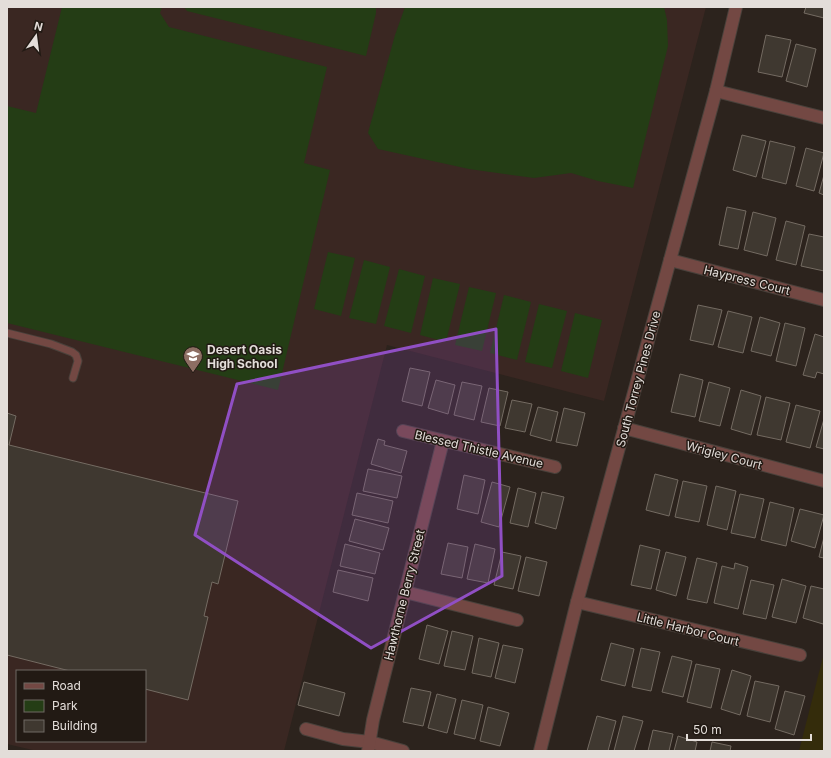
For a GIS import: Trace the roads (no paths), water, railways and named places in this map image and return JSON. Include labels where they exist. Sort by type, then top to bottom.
[{"type":"street","name":"South Torrey Pines Drive","points":[[540,751],[577,602],[716,91],[736,7]]},
{"type":"street","points":[[716,91],[824,118]]},
{"type":"street","name":"Haypress Court","points":[[670,260],[824,300]]},
{"type":"street","name":"Wrigley Court","points":[[624,428],[824,481]]},
{"type":"street","name":"Blessed Thistle Avenue","points":[[403,431],[555,467]]},
{"type":"street","name":"Hawthorne Berry Street","points":[[369,747],[372,720],[443,441]]},
{"type":"street","points":[[405,592],[517,620]]},
{"type":"street","name":"Little Harbor Court","points":[[577,602],[800,656]]},
{"type":"street","points":[[306,729],[369,747],[403,751]]},
{"type":"lane","points":[[7,333],[51,344],[72,352],[76,355],[78,361],[73,378]]},
{"type":"place","name":"Desert Oasis High School","points":[[193,373]]}]
